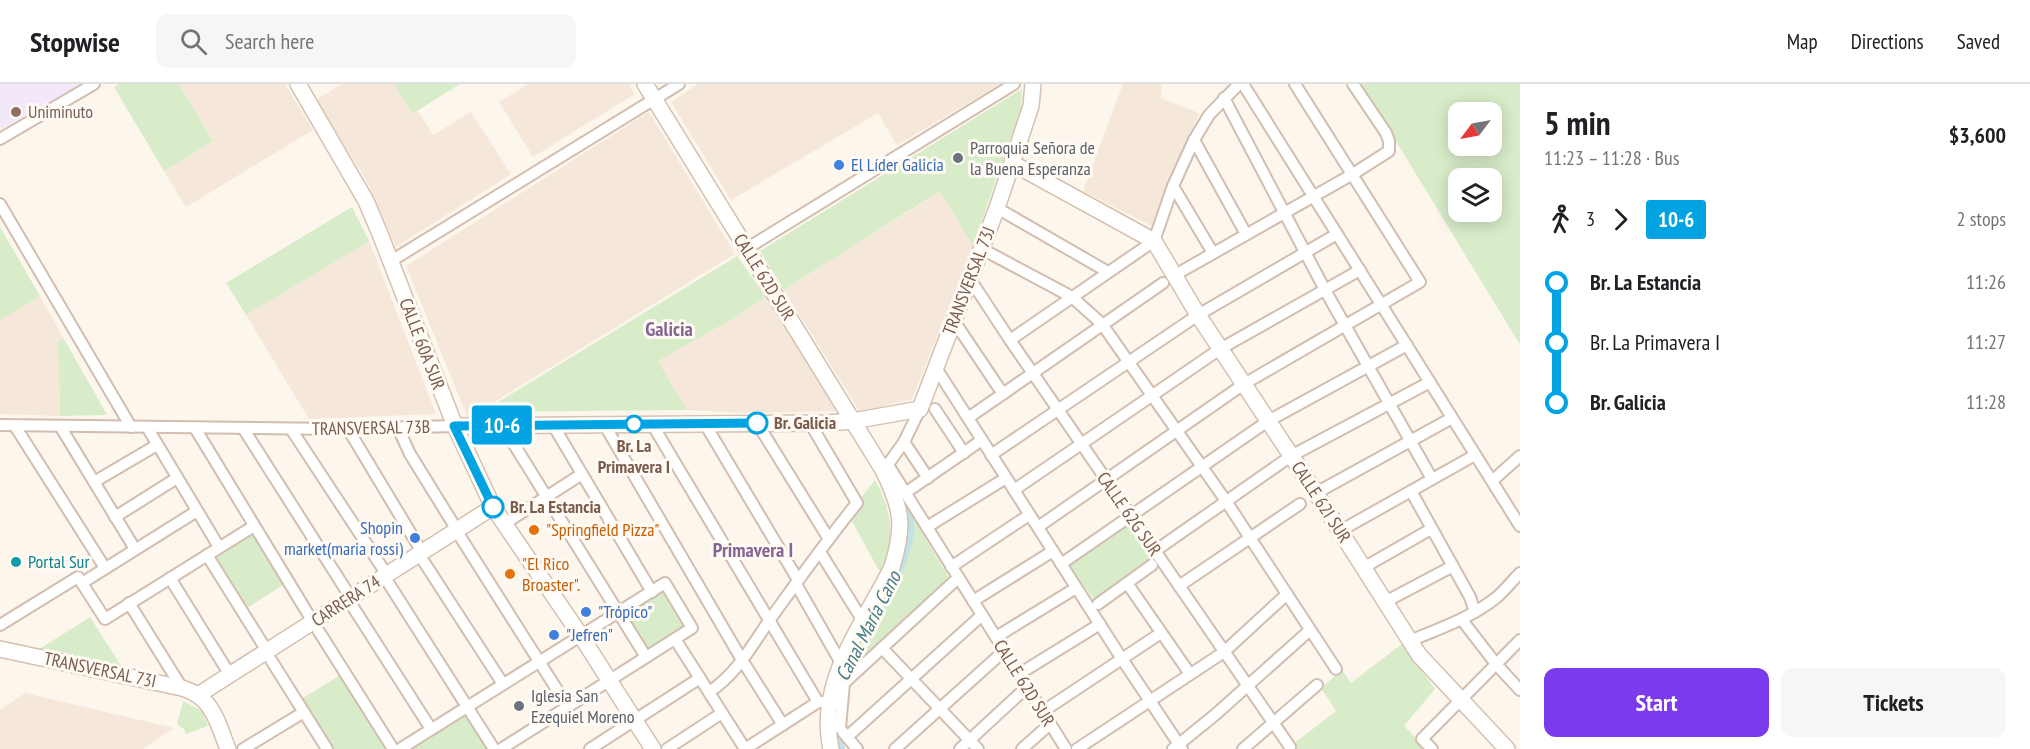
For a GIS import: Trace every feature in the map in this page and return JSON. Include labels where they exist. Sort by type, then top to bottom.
[{"type":"street","points":[[0,139],[94,84]]},
{"type":"street","name":"CALLE 60A SUR","points":[[298,84],[366,201],[454,426],[498,515],[581,636],[653,749]]},
{"type":"street","name":"CALLE 62D SUR","points":[[645,84],[853,421],[905,493],[1066,749]]},
{"type":"street","points":[[391,261],[680,84]]},
{"type":"street","points":[[746,249],[1014,84]]},
{"type":"street","name":"TRANSVERSAL 73J","points":[[885,467],[927,409],[936,368],[997,208],[1031,106],[1034,84]]},
{"type":"street","points":[[1010,340],[1154,241],[1173,186],[1194,140],[1209,115],[1241,84],[1315,196],[1475,455],[1518,518]]},
{"type":"street","points":[[1038,527],[1244,384],[1420,282],[1294,84]]},
{"type":"street","points":[[1182,271],[1353,174],[1389,151],[1386,133],[1353,84]]},
{"type":"street","points":[[1224,98],[1325,290],[1432,479]]},
{"type":"street","points":[[1194,140],[1246,234]]},
{"type":"street","points":[[1012,163],[1154,241]]},
{"type":"street","points":[[1173,186],[1213,253]]},
{"type":"street","points":[[0,204],[131,427]]},
{"type":"street","points":[[997,208],[1108,272]]},
{"type":"street","points":[[991,455],[1198,315],[1337,234]]},
{"type":"street","name":"CALLE 62I SUR","points":[[1154,241],[1198,315],[1292,456],[1424,662],[1507,749]]},
{"type":"street","points":[[982,249],[1072,297],[1102,324],[1226,501],[1336,669]]},
{"type":"street","points":[[1014,490],[1220,349],[1360,270]]},
{"type":"street","name":"CALLE 62G SUR","points":[[970,279],[1290,747]]},
{"type":"street","points":[[968,418],[1163,283]]},
{"type":"street","points":[[954,321],[1003,394]]},
{"type":"street","points":[[1061,564],[1268,421],[1407,345]]},
{"type":"street","points":[[936,368],[1178,748],[1310,630]]},
{"type":"street","points":[[1155,551],[1292,456],[1430,382]]},
{"type":"street","points":[[927,409],[964,453]]},
{"type":"street","name":"TRANSVERSAL 73B","points":[[0,425],[348,429],[502,425],[810,423],[853,421],[927,409]]},
{"type":"street","points":[[1316,494],[1452,418]]},
{"type":"street","points":[[757,423],[829,539]]},
{"type":"street","points":[[709,693],[723,683],[742,660],[857,503],[810,423]]},
{"type":"street","points":[[604,424],[742,660],[783,724]]},
{"type":"street","points":[[652,424],[769,622],[857,749]]},
{"type":"street","points":[[705,424],[797,582],[841,663]]},
{"type":"street","points":[[502,425],[646,657]]},
{"type":"street","points":[[553,425],[652,592]]},
{"type":"street","points":[[15,426],[105,568]]},
{"type":"street","points":[[60,426],[135,549]]},
{"type":"street","points":[[147,427],[219,547]]},
{"type":"street","points":[[195,428],[315,626],[393,749]]},
{"type":"street","points":[[243,428],[431,729]]},
{"type":"street","points":[[398,428],[410,454],[568,707]]},
{"type":"street","points":[[291,429],[494,749]]},
{"type":"street","points":[[348,429],[423,557],[504,684]]},
{"type":"street","points":[[905,493],[982,440]]},
{"type":"street","points":[[904,442],[928,478]]},
{"type":"street","points":[[94,482],[157,445]]},
{"type":"street","points":[[1340,531],[1475,455]]},
{"type":"street","points":[[1492,481],[1520,456]]},
{"type":"street","points":[[829,748],[825,704],[841,663],[892,567],[897,552],[901,512],[885,467]]},
{"type":"street","points":[[498,515],[546,497],[582,474]]},
{"type":"street","points":[[115,517],[177,478]]},
{"type":"street","points":[[927,527],[1006,478]]},
{"type":"street","points":[[1411,491],[1470,597],[1475,612]]},
{"type":"street","points":[[1179,586],[1300,504]]},
{"type":"street","points":[[0,625],[105,568],[197,511]]},
{"type":"street","points":[[951,567],[1029,514]]},
{"type":"street","name":"CARRERA 74","points":[[202,699],[459,534],[498,515]]},
{"type":"street","points":[[80,580],[105,619],[254,525]]},
{"type":"street","points":[[1363,568],[1431,529]]},
{"type":"street","points":[[973,601],[1053,551]]},
{"type":"street","points":[[820,552],[863,621]]},
{"type":"street","points":[[207,555],[325,748]]},
{"type":"street","points":[[1098,604],[1152,565]]},
{"type":"street","points":[[1385,602],[1453,566]]},
{"type":"street","points":[[1410,641],[1462,620],[1475,612],[1497,597],[1520,573]]},
{"type":"street","points":[[170,578],[230,675]]},
{"type":"street","points":[[844,733],[844,683],[958,578]]},
{"type":"street","points":[[400,749],[665,583],[692,628],[501,749]]},
{"type":"street","points":[[1127,583],[1190,674]]},
{"type":"street","points":[[996,637],[1076,588]]},
{"type":"street","points":[[1077,749],[1224,651],[1287,594]]},
{"type":"street","points":[[129,603],[182,688]]},
{"type":"street","points":[[844,733],[911,679],[982,615]]},
{"type":"street","points":[[1462,620],[1496,664],[1520,690]]},
{"type":"street","points":[[1019,674],[1100,624]]},
{"type":"street","points":[[1042,712],[1161,633]]},
{"type":"street","points":[[675,639],[745,749],[783,724],[825,704]]},
{"type":"street","points":[[1432,749],[1422,739],[1520,640]]},
{"type":"street","points":[[882,648],[978,749]]},
{"type":"street","name":"TRANSVERSAL 73I","points":[[0,649],[182,688],[202,699]]},
{"type":"street","points":[[895,749],[1004,651]]},
{"type":"street","name":"CARRERA 74","points":[[202,699],[230,675],[269,656]]},
{"type":"street","points":[[590,749],[700,678]]},
{"type":"street","points":[[1243,749],[1317,685]]},
{"type":"street","points":[[960,749],[1027,687]]},
{"type":"street","points":[[202,699],[214,717],[228,749]]},
{"type":"street","points":[[243,749],[304,712]]},
{"type":"street","points":[[668,749],[722,713]]},
{"type":"street","points":[[1022,749],[1050,724]]},
{"type":"shaded area","name":"Uniminuto","points":[[0,84],[80,84],[2,129],[0,126]]},
{"type":"shaded area","points":[[179,84],[285,84],[313,130],[186,207],[164,171],[213,140]]},
{"type":"shaded area","points":[[342,84],[394,84],[412,114],[418,111],[433,135],[471,112],[511,174],[396,247],[365,178],[316,100]]},
{"type":"shaded area","points":[[528,84],[629,84],[635,94],[533,157],[499,102]]},
{"type":"shaded area","points":[[698,84],[1000,84],[897,145],[878,113],[731,200],[671,102]]},
{"type":"shaded area","points":[[1123,84],[1162,84],[1161,98],[1199,113],[1152,226],[1083,191]]},
{"type":"shaded area","points":[[649,112],[735,254],[483,409],[467,416],[406,266]]},
{"type":"shaded area","points":[[941,191],[973,246],[912,399],[860,412],[784,290]]},
{"type":"shaded area","points":[[369,241],[436,414],[309,419],[246,315]]},
{"type":"shaded area","points":[[40,296],[64,339],[58,342],[60,416],[0,414],[0,320]]},
{"type":"shaded area","points":[[766,297],[837,411],[745,413],[687,410],[658,361],[736,317]]},
{"type":"shaded area","points":[[25,693],[174,728],[143,749],[0,749],[0,710]]},
{"type":"green space","points":[[119,84],[179,84],[213,141],[164,171],[114,87]]},
{"type":"green space","points":[[394,84],[460,84],[412,114]]},
{"type":"green space","points":[[1361,84],[1520,84],[1520,344]]},
{"type":"green space","points":[[1022,89],[1021,108],[973,246],[940,191],[784,290],[760,251]]},
{"type":"green space","points":[[352,207],[369,241],[246,315],[226,283]]},
{"type":"green space","points":[[0,227],[40,296],[0,320]]},
{"type":"green space","points":[[737,256],[766,297],[736,317],[658,361],[687,410],[482,412]]},
{"type":"green space","points":[[64,339],[107,415],[60,416],[58,341]]},
{"type":"green space","points":[[875,480],[886,504],[890,526],[888,549],[881,574],[848,514]]},
{"type":"green space","points":[[905,504],[949,578],[836,686],[879,610],[898,569],[909,531]]},
{"type":"green space","points":[[1127,522],[1153,558],[1094,600],[1068,564]]},
{"type":"green space","points":[[252,531],[285,584],[245,609],[212,555]]},
{"type":"green space","points":[[664,590],[687,627],[647,650],[625,614]]},
{"type":"green space","points":[[90,617],[125,672],[38,650]]},
{"type":"green space","points":[[1402,644],[1435,689],[1404,726],[1427,749],[1287,749],[1336,711],[1321,688],[1342,670],[1351,683]]},
{"type":"green space","points":[[339,676],[385,749],[332,749],[301,699]]},
{"type":"green space","points":[[183,701],[202,711],[208,726],[186,734],[184,729],[177,724]]},
{"type":"green space","points":[[465,715],[487,749],[411,749]]},
{"type":"waterway","name":"Canal María Cano","points":[[867,629],[903,558],[909,529],[905,504]]},
{"type":"waterway","name":"Canal María Cano","points":[[836,718],[840,749]]},
{"type":"bus line","name":"10-6","points":[[493,507],[454,426],[757,423]]},
{"type":"place","name":"Uniminuto","points":[[16,112]]},
{"type":"place","name":"Parroquia Señora de la Buena Esperanza","points":[[958,158]]},
{"type":"place","name":"El Líder Galicia","points":[[839,165]]},
{"type":"place","name":"Br. Galicia","points":[[757,423]]},
{"type":"place","name":"Br. La Primavera I","points":[[634,424]]},
{"type":"place","name":"Br. La Estancia","points":[[493,507]]},
{"type":"place","name":"\"Springfield Pizza\"","points":[[534,530]]},
{"type":"place","name":"Shopin market(maria rossi)","points":[[415,538]]},
{"type":"place","name":"Portal Sur","points":[[16,562]]},
{"type":"place","name":"\"El Rico Broaster\".","points":[[510,574]]},
{"type":"place","name":"\"Trópico\"","points":[[586,612]]},
{"type":"place","name":"\"Jefren\"","points":[[554,635]]},
{"type":"place","name":"Iglesia San Ezequiel Moreno","points":[[519,706]]},
{"type":"district","name":"Galicia","points":[[669,329]]},
{"type":"district","name":"Primavera I","points":[[753,550]]}]
